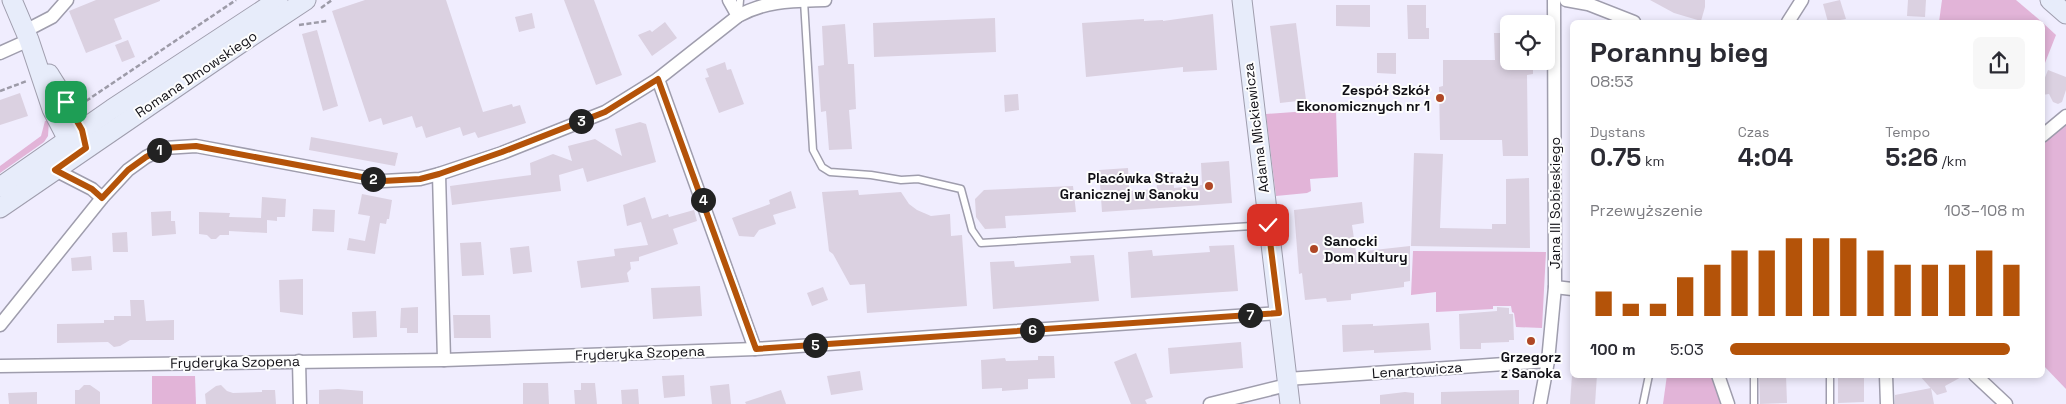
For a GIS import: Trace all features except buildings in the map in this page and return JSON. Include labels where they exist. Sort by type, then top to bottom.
[{"type":"main road","points":[[12,0],[27,36],[74,114],[75,135],[86,148]]},
{"type":"main road","name":"Romana Dmowskiego","points":[[0,187],[278,0]]},
{"type":"main road","name":"Romana Dmowskiego","points":[[0,208],[306,0]]},
{"type":"main road","name":"Adama Mickiewicza","points":[[1242,0],[1290,404]]},
{"type":"main road","points":[[2050,0],[2066,14]]},
{"type":"street","points":[[0,53],[52,17],[68,0]]},
{"type":"street","points":[[729,0],[738,16]]},
{"type":"street","points":[[0,325],[102,198],[128,170],[164,148],[196,146],[213,148],[323,171],[383,181],[420,179],[502,152],[605,112],[658,79],[738,16],[751,9],[768,3],[826,0]]},
{"type":"street","name":"Jana III Sobieskiego","points":[[1540,404],[1548,361],[1555,288],[1554,0]]},
{"type":"street","points":[[1566,0],[1588,4],[1629,20]]},
{"type":"street","points":[[1789,20],[1802,0]]},
{"type":"street","points":[[658,79],[756,349]]},
{"type":"street","points":[[2045,134],[2066,116]]},
{"type":"street","points":[[55,170],[92,189],[102,198]]},
{"type":"street","points":[[439,174],[444,360]]},
{"type":"street","points":[[1555,288],[1570,289]]},
{"type":"street","name":"Fryderyka Szopena","points":[[0,366],[444,360],[756,349],[1279,313]]},
{"type":"street","points":[[299,361],[300,404]]},
{"type":"street","name":"Lenartowicza","points":[[1210,404],[1287,382],[1548,361]]},
{"type":"street","points":[[1719,378],[1728,404]]},
{"type":"street","points":[[1886,378],[1887,404]]},
{"type":"street","points":[[1979,378],[2006,404]]},
{"type":"lane","points":[[738,16],[740,0]]},
{"type":"lane","points":[[804,1],[813,150],[822,167],[830,172],[872,174],[901,180],[918,179],[961,189],[972,230],[981,243],[1268,225]]},
{"type":"lane","points":[[1643,404],[1648,378]]},
{"type":"lane","points":[[1754,378],[1754,404]]},
{"type":"lane","points":[[1830,378],[1830,404]]},
{"type":"path","points":[[80,100],[87,101],[236,0]]},
{"type":"path","points":[[293,26],[327,21]]},
{"type":"path","points":[[0,91],[27,80]]},
{"type":"shaded area","points":[[1942,0],[2016,0],[2040,20],[1939,20]]},
{"type":"shaded area","points":[[2045,25],[2056,35],[2045,63]]},
{"type":"shaded area","points":[[1336,109],[1338,177],[1310,179],[1311,191],[1307,193],[1276,196],[1266,114]]},
{"type":"shaded area","points":[[49,120],[48,136],[44,142],[0,173],[0,166],[41,136],[45,121]]},
{"type":"shaded area","points":[[2066,124],[2066,389],[2045,367],[2045,143],[2056,130]]},
{"type":"shaded area","points":[[1413,251],[1546,252],[1542,328],[1516,327],[1511,306],[1493,306],[1493,309],[1436,312],[1436,292],[1411,295]]},
{"type":"shaded area","points":[[152,376],[195,376],[196,404],[152,404]]},
{"type":"shaded area","points":[[1667,378],[1715,378],[1723,404],[1663,404]]},
{"type":"place","name":"Zespół Szkół Ekonomicznych nr 1","points":[[1440,98]]},
{"type":"place","name":"Placówka Straży Granicznej w Sanoku","points":[[1209,186]]},
{"type":"place","name":"Sanocki Dom Kultury","points":[[1314,249]]},
{"type":"place","name":"Grzegorz z Sanoka","points":[[1531,341]]},
{"type":"route","points":[[66,102],[82,130],[86,148],[55,170],[70,176],[92,189],[102,198],[128,170],[146,157],[164,148],[196,146],[383,181],[420,179],[502,152],[605,112],[658,79],[756,349],[1279,313],[1268,225]]}]
